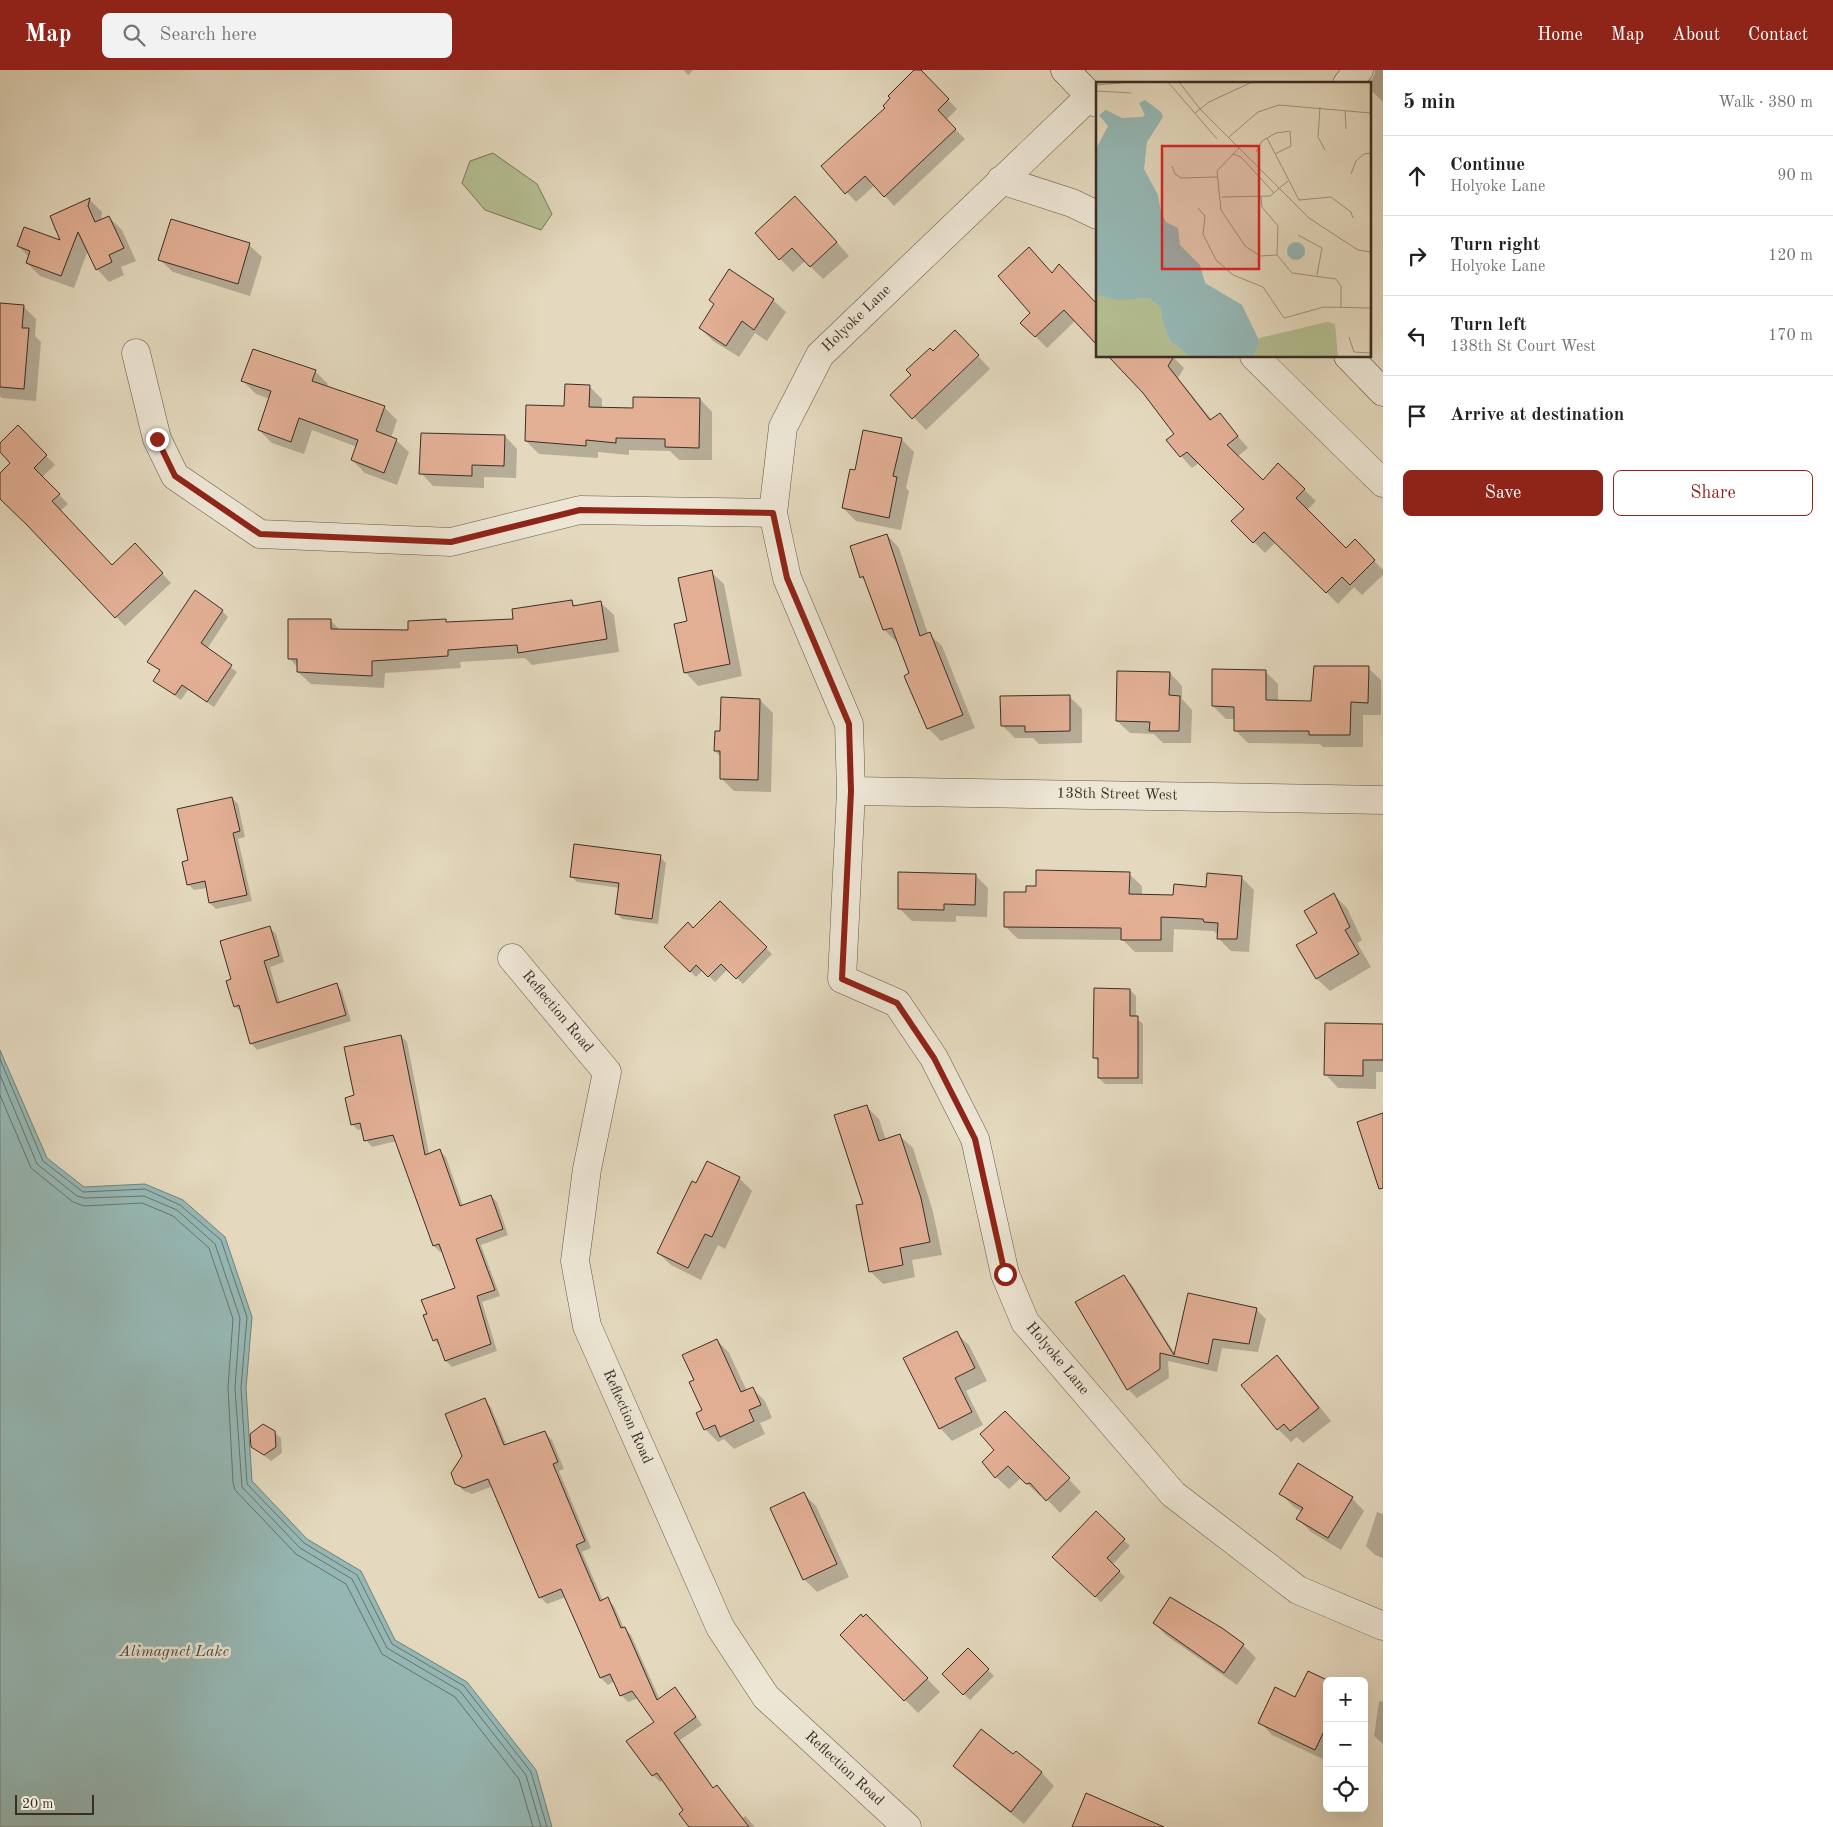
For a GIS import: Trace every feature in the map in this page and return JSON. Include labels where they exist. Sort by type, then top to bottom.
[{"type":"street","points":[[1065,70],[1093,99]]},
{"type":"street","points":[[1350,82],[1359,70]]},
{"type":"street","name":"Holyoke Lane","points":[[1093,99],[1001,180],[820,355],[783,427],[773,513],[787,578],[849,724],[851,791],[842,979],[897,1003],[934,1058],[975,1139],[1005,1274],[1026,1322],[1173,1494],[1298,1590],[1383,1626]]},
{"type":"street","points":[[1001,180],[1072,203],[1096,215]]},
{"type":"street","points":[[136,353],[157,439],[175,476],[260,534],[451,542],[580,510],[773,513]]},
{"type":"street","points":[[1256,358],[1383,483]]},
{"type":"street","points":[[1350,358],[1383,392]]},
{"type":"street","name":"138th Street West","points":[[851,791],[1383,800]]},
{"type":"street","name":"Reflection Road","points":[[512,958],[607,1072],[587,1169],[575,1261],[586,1326],[720,1627],[766,1697],[907,1827]]},
{"type":"green space","points":[[493,153],[537,184],[552,214],[541,230],[485,210],[462,183],[470,161]]},
{"type":"water","name":"Alimagnet Lake","points":[[0,1050],[47,1158],[84,1187],[145,1184],[183,1200],[225,1237],[252,1317],[246,1388],[252,1481],[307,1539],[361,1571],[395,1640],[467,1682],[536,1770],[552,1827],[0,1827]]},
{"type":"building","points":[[914,70],[921,70],[949,99],[938,110],[956,129],[884,197],[865,176],[845,194],[821,166],[885,108],[883,106],[890,98],[888,96]]},
{"type":"building","points":[[795,196],[837,242],[810,267],[792,248],[779,260],[755,233]]},
{"type":"building","points":[[90,198],[88,206],[95,222],[109,216],[124,248],[109,255],[112,262],[96,270],[78,232],[61,276],[26,263],[30,251],[17,246],[24,227],[60,240],[50,216]]},
{"type":"building","points":[[171,219],[250,243],[238,284],[158,260]]},
{"type":"building","points":[[1029,247],[1052,273],[1059,264],[1096,303],[1096,344],[1064,310],[1035,337],[1020,323],[1030,313],[998,276]]},
{"type":"building","points":[[729,269],[774,299],[754,330],[742,321],[726,346],[699,328],[714,304],[709,300]]},
{"type":"building","points":[[0,303],[24,305],[22,328],[29,328],[24,389],[0,387]]},
{"type":"building","points":[[955,330],[979,355],[912,419],[890,395],[911,375],[906,370],[930,348],[933,351]]},
{"type":"building","points":[[253,349],[316,370],[312,381],[385,406],[376,431],[397,439],[384,473],[351,460],[358,440],[299,418],[291,442],[258,430],[271,391],[241,381]]},
{"type":"building","points":[[1110,358],[1173,358],[1168,366],[1210,420],[1220,413],[1238,436],[1227,445],[1263,480],[1278,463],[1305,489],[1296,498],[1346,548],[1355,539],[1375,560],[1350,585],[1342,577],[1326,593],[1264,532],[1253,543],[1231,521],[1244,509],[1187,452],[1180,457],[1166,440],[1174,434],[1143,393]]},
{"type":"building","points":[[565,384],[590,385],[589,407],[633,408],[633,397],[700,398],[699,448],[665,447],[665,439],[616,438],[616,443],[586,440],[586,446],[525,441],[526,405],[564,406]]},
{"type":"building","points":[[18,425],[47,455],[34,468],[60,494],[52,501],[112,565],[135,543],[163,573],[115,618],[0,499],[0,473],[10,463],[0,452],[0,443]]},
{"type":"building","points":[[863,430],[902,438],[893,476],[897,477],[889,518],[842,508],[850,469],[855,470]]},
{"type":"building","points":[[421,433],[505,435],[504,466],[472,465],[472,476],[419,474]]},
{"type":"building","points":[[887,534],[920,636],[930,632],[963,715],[927,729],[904,676],[909,673],[892,628],[883,630],[863,576],[860,578],[850,546]]},
{"type":"building","points":[[712,570],[730,664],[684,673],[674,624],[687,621],[678,578]]},
{"type":"building","points":[[195,590],[223,610],[201,643],[232,665],[207,702],[182,685],[175,695],[153,681],[160,670],[147,662]]},
{"type":"building","points":[[572,600],[573,606],[601,601],[607,639],[518,653],[517,645],[448,650],[448,656],[372,661],[372,676],[297,672],[297,659],[288,659],[288,619],[331,619],[331,629],[408,630],[408,621],[446,619],[446,622],[513,619],[512,609]]},
{"type":"building","points":[[1314,666],[1369,666],[1368,703],[1351,702],[1350,735],[1309,735],[1309,731],[1234,731],[1234,707],[1212,706],[1212,669],[1266,670],[1266,700],[1311,701]]},
{"type":"building","points":[[1117,671],[1170,672],[1169,695],[1180,696],[1179,731],[1149,731],[1150,722],[1116,721]]},
{"type":"building","points":[[1070,695],[1070,731],[1025,732],[1025,726],[1001,726],[1000,696]]},
{"type":"building","points":[[721,697],[760,699],[758,780],[720,779],[720,751],[714,751],[715,731],[720,731]]},
{"type":"building","points":[[232,797],[240,831],[233,833],[247,895],[209,903],[205,881],[187,885],[182,862],[188,860],[177,809]]},
{"type":"building","points":[[574,844],[661,855],[652,919],[615,914],[619,883],[570,877]]},
{"type":"building","points":[[1036,870],[1130,872],[1129,894],[1173,895],[1174,884],[1206,887],[1207,873],[1242,876],[1237,939],[1217,939],[1218,923],[1204,922],[1203,919],[1161,917],[1161,940],[1121,940],[1121,928],[1004,927],[1004,892],[1026,892],[1026,886],[1036,886]]},
{"type":"building","points":[[898,872],[976,874],[975,905],[944,904],[944,910],[898,909]]},
{"type":"building","points":[[1334,893],[1350,927],[1345,930],[1359,954],[1316,979],[1296,945],[1317,933],[1304,911]]},
{"type":"building","points":[[720,901],[767,947],[736,979],[721,964],[708,977],[696,965],[690,972],[664,947],[688,922],[693,928]]},
{"type":"building","points":[[270,926],[279,956],[264,961],[277,1003],[337,983],[346,1015],[250,1044],[239,1005],[234,1007],[226,981],[231,979],[220,941]]},
{"type":"building","points":[[1094,988],[1130,989],[1130,1016],[1138,1016],[1138,1078],[1098,1078],[1098,1058],[1093,1058]]},
{"type":"building","points":[[1325,1023],[1383,1024],[1383,1060],[1363,1060],[1363,1076],[1324,1075]]},
{"type":"building","points":[[401,1035],[425,1155],[440,1149],[460,1206],[491,1195],[503,1229],[476,1239],[495,1290],[477,1296],[491,1344],[445,1361],[437,1339],[433,1341],[423,1315],[427,1314],[421,1300],[455,1288],[439,1244],[433,1246],[393,1135],[364,1141],[360,1123],[351,1125],[345,1098],[354,1095],[344,1047]]},
{"type":"building","points":[[867,1105],[879,1141],[900,1134],[921,1198],[930,1242],[900,1248],[903,1265],[869,1272],[856,1205],[863,1204],[834,1115]]},
{"type":"building","points":[[1383,1113],[1383,1188],[1379,1189],[1357,1122]]},
{"type":"building","points":[[707,1161],[740,1177],[712,1237],[705,1234],[688,1268],[657,1253],[692,1181],[696,1183]]},
{"type":"building","points":[[1124,1275],[1174,1355],[1188,1293],[1257,1308],[1249,1344],[1213,1339],[1208,1364],[1160,1353],[1160,1369],[1127,1390],[1075,1302]]},
{"type":"building","points":[[957,1331],[975,1368],[955,1378],[972,1412],[939,1429],[903,1358]]},
{"type":"building","points":[[717,1339],[741,1392],[753,1387],[761,1405],[749,1410],[754,1421],[720,1437],[715,1425],[704,1430],[696,1413],[702,1410],[689,1382],[694,1380],[682,1355]]},
{"type":"building","points":[[1277,1355],[1319,1408],[1290,1431],[1284,1424],[1277,1430],[1241,1385]]},
{"type":"building","points":[[485,1398],[504,1445],[545,1431],[558,1462],[553,1464],[585,1541],[576,1545],[600,1601],[608,1597],[621,1628],[625,1627],[657,1700],[675,1687],[696,1717],[674,1733],[713,1788],[717,1785],[749,1827],[689,1827],[679,1814],[683,1810],[657,1773],[652,1776],[626,1741],[654,1722],[632,1691],[620,1696],[610,1674],[600,1678],[561,1589],[539,1598],[488,1479],[464,1488],[455,1484],[451,1473],[462,1456],[445,1414]]},
{"type":"building","points":[[1005,1411],[1070,1478],[1046,1501],[1030,1483],[1026,1484],[1008,1466],[995,1478],[982,1462],[994,1450],[980,1434]]},
{"type":"building","points":[[263,1424],[275,1431],[276,1447],[264,1455],[251,1447],[250,1434]]},
{"type":"building","points":[[1298,1463],[1353,1497],[1328,1538],[1296,1519],[1303,1508],[1279,1494]]},
{"type":"building","points":[[804,1492],[837,1564],[803,1580],[770,1508]]},
{"type":"building","points":[[1096,1511],[1125,1539],[1107,1558],[1120,1571],[1095,1597],[1052,1557]]},
{"type":"building","points":[[1170,1597],[1222,1628],[1244,1644],[1224,1673],[1153,1623]]},
{"type":"building","points":[[861,1614],[863,1617],[866,1614],[928,1678],[904,1701],[840,1635]]},
{"type":"building","points":[[968,1648],[989,1669],[963,1695],[942,1674]]},
{"type":"building","points":[[1308,1671],[1323,1678],[1323,1733],[1315,1750],[1258,1723],[1275,1687],[1295,1697]]},
{"type":"building","points":[[981,1729],[1013,1754],[1016,1751],[1042,1772],[1011,1812],[953,1766]]},
{"type":"building","points":[[1086,1793],[1164,1827],[1072,1827]]},
{"type":"route","points":[[157,439],[175,476],[260,534],[451,542],[580,510],[773,513],[787,578],[849,724],[851,791],[842,979],[897,1003],[934,1058],[975,1139],[1005,1274]]}]
